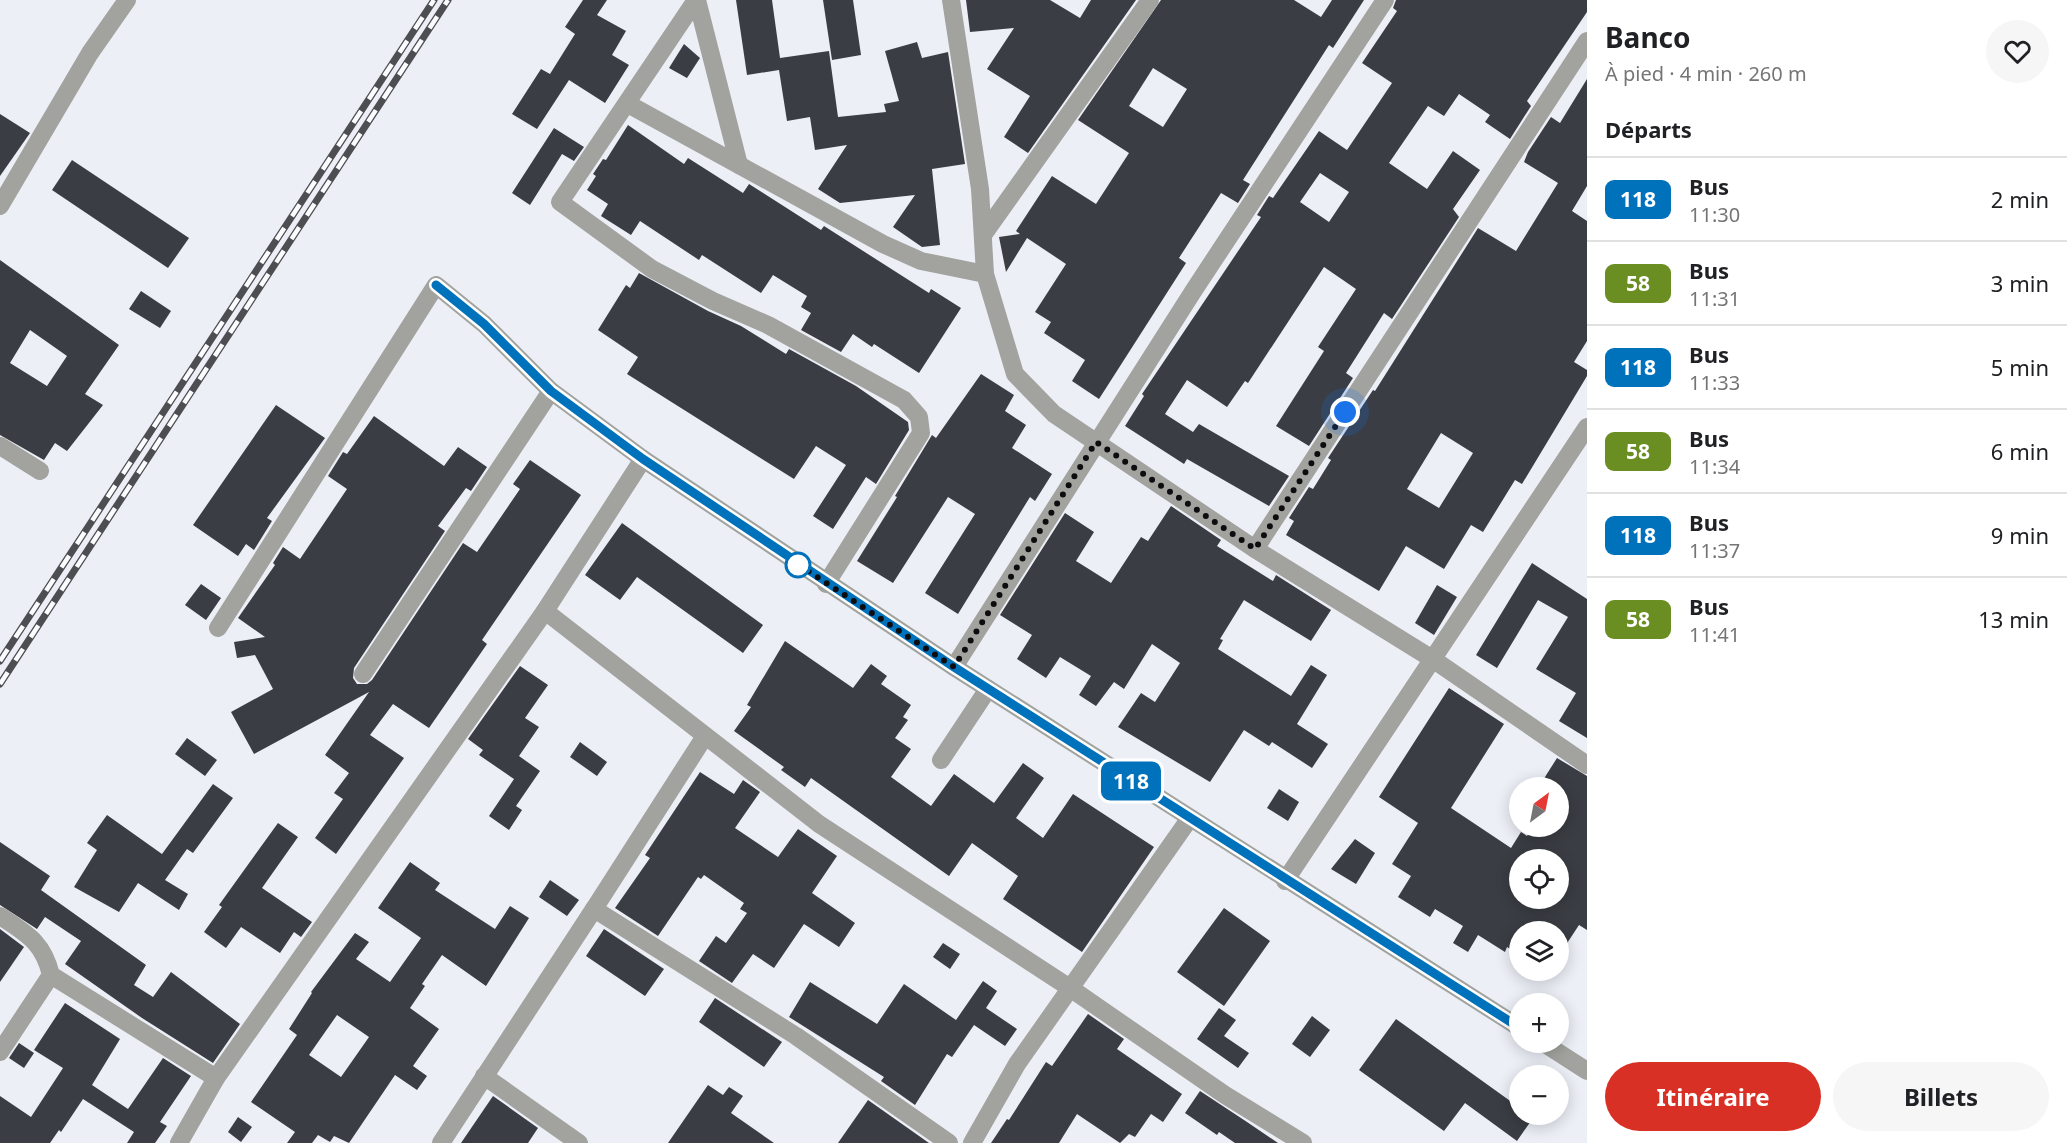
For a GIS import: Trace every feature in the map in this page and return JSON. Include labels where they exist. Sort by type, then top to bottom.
[{"type":"street","points":[[0,206],[90,53],[127,0]]},
{"type":"street","points":[[697,0],[560,202],[652,269],[713,301],[768,325],[863,376],[904,400],[919,417],[921,433],[826,584]]},
{"type":"street","points":[[697,0],[739,165]]},
{"type":"street","points":[[951,0],[968,104],[983,235],[985,274],[1015,374],[1054,414],[1255,549],[1434,660],[1587,765]]},
{"type":"street","points":[[983,235],[1150,0]]},
{"type":"street","points":[[954,667],[1096,442],[1385,0]]},
{"type":"street","points":[[1255,549],[1587,41]]},
{"type":"street","points":[[628,104],[900,252],[948,268],[985,274]]},
{"type":"street","points":[[218,628],[436,285],[484,324],[551,391],[643,459],[826,584],[1285,881],[1509,1021]]},
{"type":"street","points":[[363,674],[551,391]]},
{"type":"street","points":[[1285,881],[1587,427]]},
{"type":"street","points":[[0,446],[40,471]]},
{"type":"street","points":[[182,1142],[216,1078],[545,611],[643,459]]},
{"type":"street","points":[[545,611],[819,824],[1070,988],[1225,1095],[1303,1143]]},
{"type":"street","points":[[941,760],[988,689]]},
{"type":"street","points":[[441,1143],[705,736]]},
{"type":"street","points":[[972,1143],[1017,1064],[1190,818]]},
{"type":"street","points":[[594,909],[796,1036],[949,1143]]},
{"type":"street","points":[[0,916],[33,938],[47,961],[51,975],[216,1078]]},
{"type":"street","points":[[0,1052],[51,975]]},
{"type":"street","points":[[1559,1053],[1587,1071]]},
{"type":"street","points":[[484,1076],[579,1143]]},
{"type":"building","points":[[583,0],[607,0],[597,15],[626,31],[612,55],[629,65],[605,103],[569,80],[537,129],[512,114],[541,69],[550,74],[575,34],[565,27]]},
{"type":"building","points":[[736,0],[772,0],[780,58],[829,51],[838,117],[886,112],[884,104],[899,101],[885,51],[917,42],[922,58],[948,52],[965,164],[932,169],[940,245],[922,247],[893,227],[915,195],[840,203],[818,189],[847,145],[815,150],[810,117],[787,121],[779,70],[747,75]]},
{"type":"building","points":[[823,0],[853,0],[861,55],[832,60]]},
{"type":"building","points":[[966,0],[1050,0],[1080,18],[1091,0],[1136,0],[1028,153],[1004,137],[1030,96],[987,69],[1014,28],[970,32]]},
{"type":"building","points":[[1161,0],[1294,0],[1321,17],[1332,0],[1364,0],[1333,48],[1329,45],[1243,180],[1250,184],[1238,203],[1221,193],[1179,258],[1186,263],[1099,399],[1072,381],[1085,360],[1044,333],[1051,322],[1035,312],[1066,264],[1027,238],[1006,272],[999,237],[1020,234],[1016,231],[1052,176],[1096,204],[1129,153],[1078,120]],"holes":[[[1153,68],[1187,89],[1163,127],[1129,106]]]},
{"type":"building","points":[[1396,0],[1587,0],[1587,12],[1527,101],[1531,106],[1510,139],[1485,122],[1490,115],[1459,94],[1444,116],[1428,106],[1389,163],[1427,189],[1453,151],[1480,170],[1453,209],[1459,217],[1392,319],[1384,313],[1346,373],[1353,378],[1309,446],[1276,426],[1324,351],[1318,347],[1356,289],[1324,267],[1248,383],[1245,381],[1227,407],[1187,380],[1165,414],[1193,432],[1199,424],[1289,476],[1269,506],[1187,459],[1184,464],[1125,426],[1144,396],[1142,394],[1261,217],[1257,215],[1269,196],[1273,198],[1319,131],[1347,150],[1392,83],[1362,63],[1397,11],[1393,8]],"holes":[[[1320,173],[1349,192],[1329,222],[1300,202]]]},
{"type":"building","points":[[684,44],[700,58],[687,78],[669,68]]},
{"type":"building","points":[[1587,79],[1587,186],[1572,211],[1587,221],[1587,341],[1574,362],[1587,370],[1587,376],[1522,484],[1515,480],[1483,532],[1471,525],[1444,569],[1406,546],[1379,591],[1286,535],[1294,521],[1289,518],[1309,487],[1313,489],[1331,460],[1328,458],[1373,390],[1375,391],[1478,228],[1516,251],[1558,183],[1524,162],[1551,117],[1560,123]],"holes":[[[1441,433],[1473,453],[1439,508],[1407,489]]]},
{"type":"building","points":[[0,114],[30,133],[0,176]]},
{"type":"building","points":[[628,125],[684,164],[688,158],[743,193],[749,184],[821,230],[824,226],[929,293],[931,289],[961,308],[919,373],[874,344],[872,347],[853,334],[841,352],[801,330],[811,313],[801,307],[807,296],[773,275],[761,293],[702,255],[699,260],[640,221],[631,235],[601,216],[608,204],[587,190],[596,176],[593,174],[603,159],[606,160]]},
{"type":"building","points":[[554,128],[584,147],[574,161],[562,154],[530,205],[512,193]]},
{"type":"building","points":[[72,160],[189,238],[168,268],[52,190]]},
{"type":"building","points":[[0,260],[119,345],[85,394],[103,405],[67,451],[55,443],[44,460],[0,435]],"holes":[[[30,330],[67,356],[47,386],[10,363]]]},
{"type":"building","points":[[639,273],[708,311],[741,326],[786,354],[789,349],[856,386],[908,422],[909,430],[876,484],[866,477],[833,529],[813,516],[846,465],[816,446],[794,479],[627,374],[638,357],[598,330],[626,285],[630,288]]},
{"type":"building","points":[[141,291],[171,311],[160,328],[129,309]]},
{"type":"building","points":[[981,374],[1014,395],[1005,411],[1026,425],[1012,448],[1052,474],[1035,501],[1030,497],[958,614],[925,593],[975,514],[948,497],[893,583],[857,561],[932,435],[936,438]]},
{"type":"building","points":[[276,405],[325,438],[267,518],[272,521],[254,550],[246,544],[238,556],[193,525]]},
{"type":"building","points":[[374,416],[444,466],[458,447],[487,467],[471,491],[466,488],[438,526],[445,531],[354,668],[353,678],[357,684],[367,684],[372,680],[463,543],[477,552],[520,489],[513,484],[530,460],[581,495],[482,640],[487,644],[429,728],[393,704],[370,735],[404,758],[336,854],[315,838],[343,799],[334,793],[349,773],[325,755],[369,692],[254,754],[231,712],[273,689],[255,655],[237,658],[234,642],[265,637],[238,618],[275,565],[273,563],[283,547],[300,559],[347,489],[328,476],[343,452],[347,454]]},
{"type":"building","points":[[1171,506],[1221,540],[1217,546],[1273,581],[1276,575],[1331,610],[1311,641],[1244,600],[1220,639],[1223,640],[1218,649],[1291,696],[1311,665],[1327,675],[1297,724],[1328,744],[1312,768],[1272,742],[1269,746],[1244,730],[1210,782],[1118,727],[1141,693],[1155,702],[1180,663],[1152,644],[1124,689],[1114,682],[1096,706],[1079,695],[1091,676],[1060,657],[1046,678],[1017,659],[1032,635],[1000,615],[1065,513],[1094,532],[1076,561],[1111,583],[1141,537],[1148,541]]},
{"type":"building","points":[[622,523],[763,625],[743,653],[637,577],[620,600],[585,575]]},
{"type":"building","points":[[1532,563],[1587,599],[1587,738],[1559,721],[1576,693],[1536,669],[1568,617],[1538,600],[1497,668],[1476,655]]},
{"type":"building","points":[[201,584],[221,598],[206,620],[185,605]]},
{"type":"building","points":[[1437,585],[1457,597],[1434,635],[1415,623]]},
{"type":"building","points":[[785,641],[853,688],[871,664],[887,676],[881,684],[911,705],[903,717],[908,720],[895,738],[911,749],[891,777],[931,806],[954,774],[994,803],[1023,763],[1044,778],[1016,818],[1043,838],[1073,794],[1154,847],[1082,952],[1003,899],[1018,876],[972,843],[949,876],[811,778],[805,787],[781,770],[784,767],[734,731],[751,707],[747,705]]},
{"type":"building","points":[[520,666],[548,685],[525,718],[539,727],[519,756],[540,771],[516,806],[522,810],[509,830],[489,816],[514,779],[479,755],[483,750],[468,739]]},
{"type":"building","points":[[1449,688],[1504,724],[1451,808],[1511,848],[1518,837],[1569,837],[1569,777],[1545,777],[1557,758],[1587,776],[1587,930],[1579,925],[1569,940],[1569,921],[1509,921],[1509,948],[1507,947],[1505,952],[1478,935],[1468,952],[1453,943],[1463,926],[1435,909],[1430,917],[1398,897],[1411,876],[1392,864],[1418,823],[1379,797]]},
{"type":"building","points":[[187,738],[217,760],[205,776],[175,754]]},
{"type":"building","points":[[580,742],[607,762],[597,776],[570,757]]},
{"type":"building","points":[[700,772],[734,794],[743,780],[760,792],[735,828],[778,857],[798,829],[837,856],[812,893],[855,923],[839,947],[804,924],[774,968],[753,954],[732,983],[699,961],[716,936],[726,943],[747,913],[740,909],[744,903],[704,875],[701,879],[698,877],[658,936],[615,908],[650,858],[645,855]]},
{"type":"building","points":[[213,784],[233,798],[193,853],[187,849],[165,880],[188,894],[179,910],[138,883],[119,912],[74,887],[97,850],[87,843],[107,815],[162,854]]},
{"type":"building","points":[[1279,789],[1299,802],[1288,821],[1267,808]]},
{"type":"building","points":[[278,823],[298,837],[262,888],[312,922],[301,937],[294,932],[280,953],[241,927],[226,948],[204,932],[222,907],[219,905]]},
{"type":"building","points":[[1355,839],[1375,853],[1356,884],[1331,869]]},
{"type":"building","points":[[0,842],[50,876],[41,890],[146,965],[134,985],[153,997],[171,972],[240,1024],[213,1063],[142,1018],[65,964],[81,941],[45,917],[37,929],[0,905]]},
{"type":"building","points":[[410,862],[440,883],[435,890],[495,929],[510,906],[529,918],[486,986],[442,955],[422,984],[425,986],[410,1008],[439,1029],[413,1066],[427,1076],[417,1090],[395,1075],[349,1143],[334,1136],[330,1142],[318,1135],[312,1143],[287,1143],[295,1132],[251,1102],[297,1035],[289,1029],[311,992],[355,933],[369,942],[356,959],[390,982],[421,938],[378,908]],"holes":[[[337,1015],[369,1037],[341,1077],[309,1055]]]},
{"type":"building","points":[[550,880],[579,900],[567,916],[539,897]]},
{"type":"building","points":[[1224,908],[1270,941],[1224,1006],[1177,972]]},
{"type":"building","points":[[0,929],[24,947],[0,982]]},
{"type":"building","points":[[604,929],[664,969],[645,996],[586,956]]},
{"type":"building","points":[[943,943],[960,954],[950,969],[933,957]]},
{"type":"building","points":[[983,981],[997,991],[986,1008],[1017,1029],[1005,1046],[974,1025],[952,1057],[947,1054],[915,1105],[881,1081],[884,1077],[789,1017],[810,982],[877,1024],[904,984],[956,1020]]},
{"type":"building","points":[[715,998],[782,1042],[764,1067],[699,1022]]},
{"type":"building","points":[[65,1003],[120,1039],[92,1085],[128,1109],[163,1058],[191,1076],[160,1122],[167,1126],[155,1143],[127,1143],[134,1132],[83,1099],[61,1132],[59,1130],[50,1143],[0,1143],[0,1096],[31,1117],[63,1068],[34,1050]]},
{"type":"building","points":[[1219,1008],[1236,1020],[1224,1036],[1249,1053],[1238,1068],[1197,1039]]},
{"type":"building","points":[[1088,1014],[1124,1039],[1117,1049],[1182,1094],[1163,1122],[1151,1114],[1135,1137],[1129,1134],[1120,1143],[1077,1114],[1059,1143],[991,1143],[1007,1119],[1009,1120],[1046,1062],[1052,1066]]},
{"type":"building","points":[[1312,1016],[1330,1030],[1310,1057],[1292,1044]]},
{"type":"building","points":[[1396,1019],[1509,1100],[1509,1125],[1528,1125],[1517,1141],[1465,1103],[1444,1131],[1359,1070]]},
{"type":"building","points":[[19,1043],[34,1053],[24,1068],[9,1058]]},
{"type":"building","points":[[708,1085],[723,1095],[729,1087],[743,1096],[731,1113],[774,1143],[668,1143]]},
{"type":"building","points":[[1200,1091],[1278,1143],[1235,1143],[1219,1132],[1217,1135],[1185,1113]]},
{"type":"building","points":[[493,1096],[538,1128],[528,1143],[461,1143]]},
{"type":"building","points":[[868,1100],[929,1143],[838,1143]]},
{"type":"building","points":[[238,1117],[252,1127],[241,1142],[228,1132]]},
{"type":"railway","points":[[0,661],[434,0]]},
{"type":"railway","points":[[0,684],[448,0]]},
{"type":"bus line","name":"118","points":[[436,285],[484,324],[551,391],[643,459],[826,584],[1285,881],[1509,1021]]},
{"type":"route","points":[[798,565],[790,559],[954,667],[1096,442],[1255,549],[1345,412]]}]
